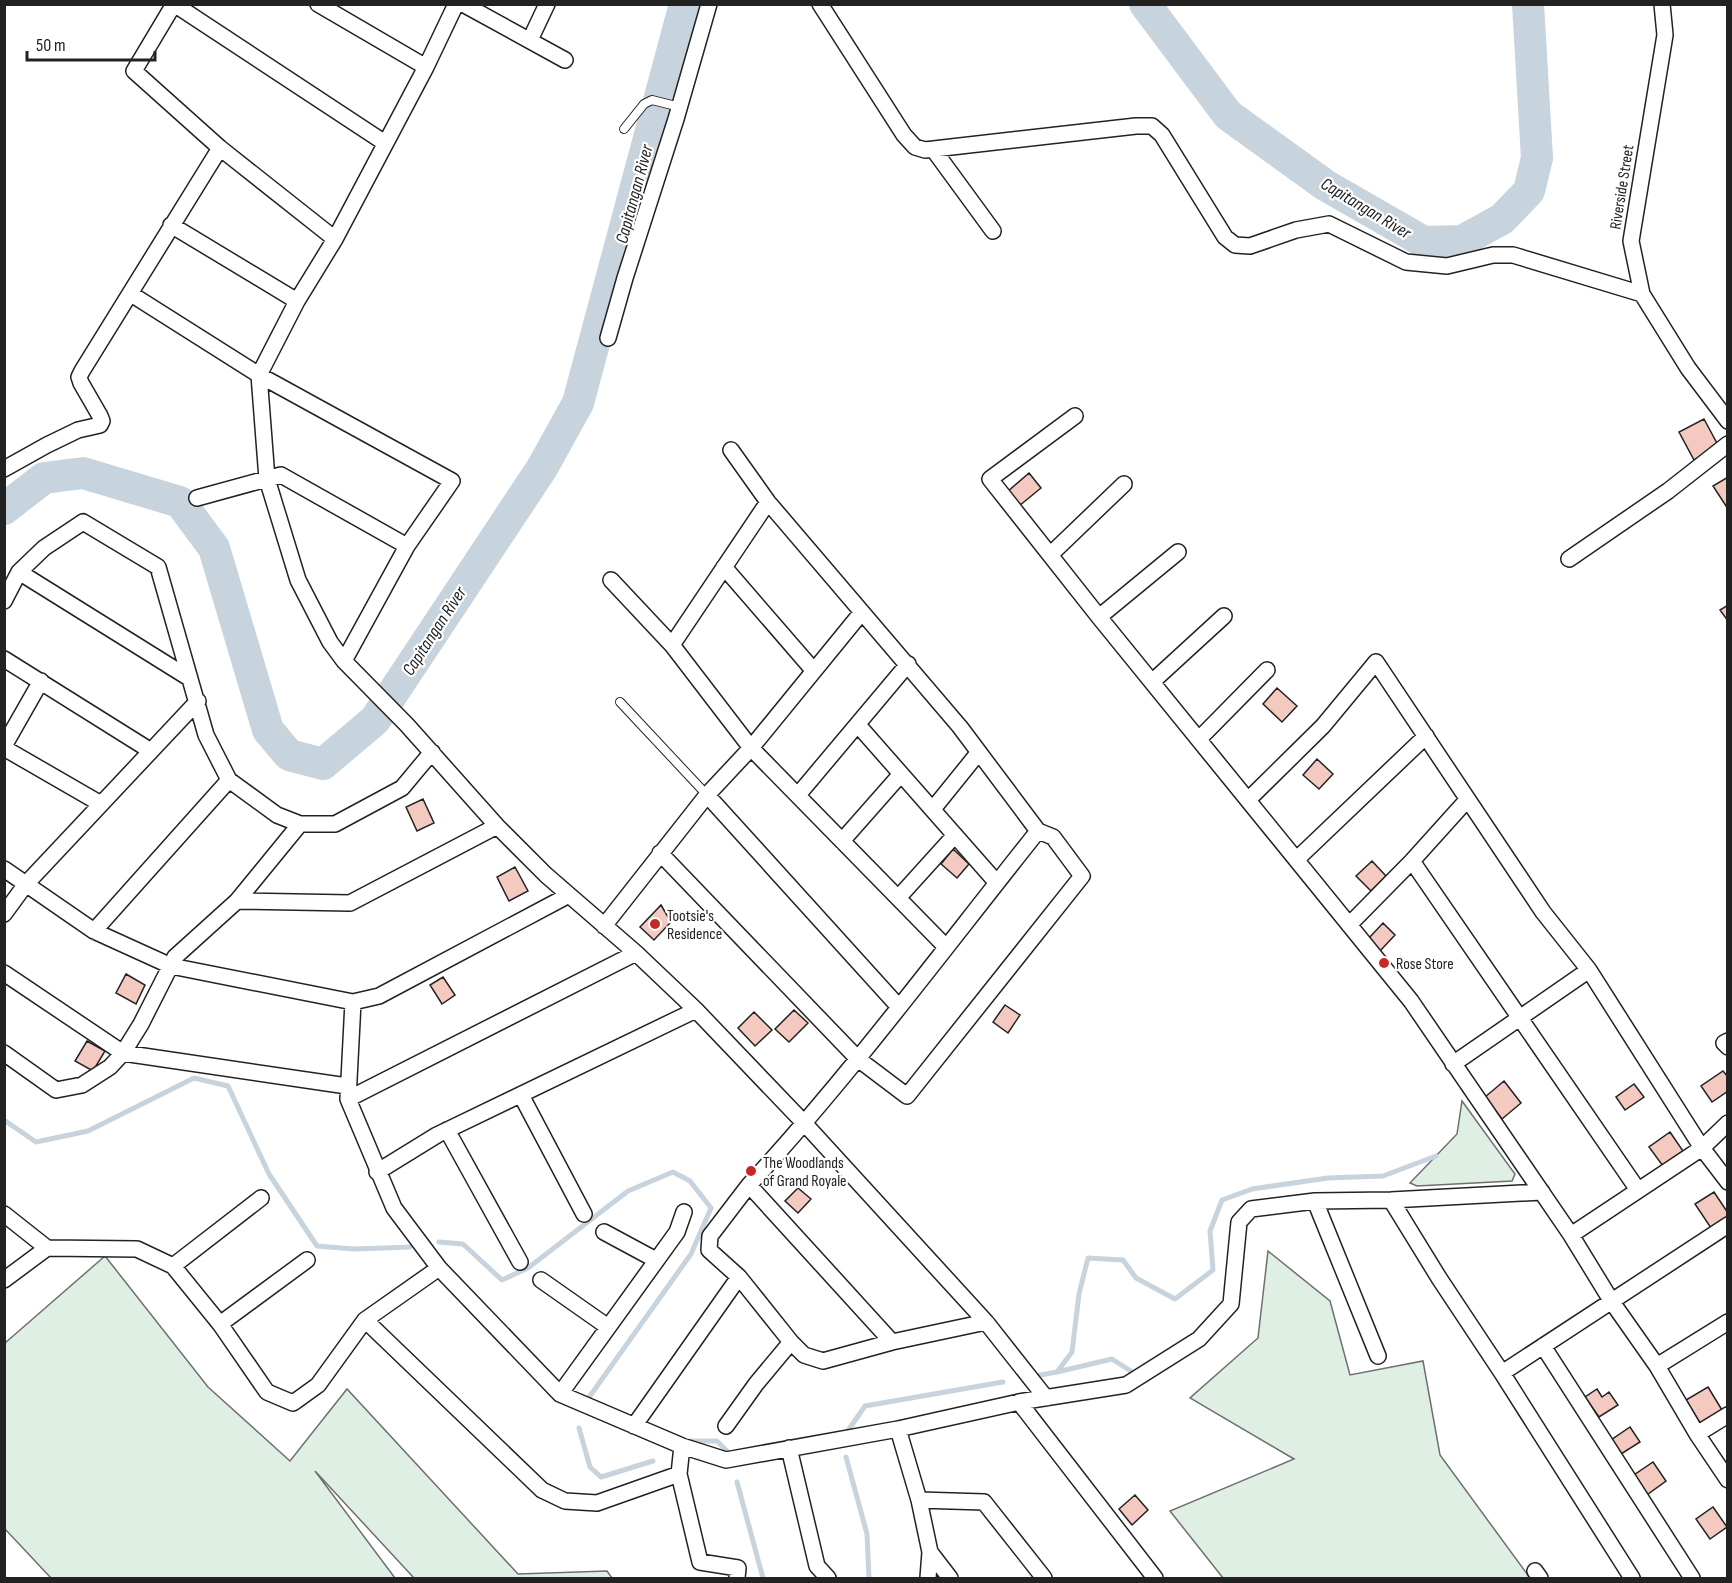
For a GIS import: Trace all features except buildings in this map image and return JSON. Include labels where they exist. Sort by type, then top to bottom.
[{"type":"street","points":[[335,239],[220,148],[134,71],[174,4],[385,142]]},
{"type":"street","points":[[318,4],[426,67]]},
{"type":"street","points":[[456,4],[426,67],[335,239],[297,301],[259,375],[267,479],[298,580],[330,642],[344,661],[407,725],[497,826],[696,1010],[805,1124],[986,1322],[1046,1398]]},
{"type":"street","points":[[464,4],[566,60]]},
{"type":"street","points":[[530,40],[547,4]]},
{"type":"street","points":[[608,338],[675,106],[709,4]]},
{"type":"street","points":[[820,4],[904,135],[915,147],[925,150],[1152,126],[1162,135],[1225,237],[1235,246],[1250,246],[1296,230],[1329,224],[1406,262],[1447,266],[1493,255],[1513,255],[1642,294]]},
{"type":"street","name":"Riverside Street","points":[[1662,4],[1665,35],[1631,241],[1642,294],[1688,368],[1728,421]]},
{"type":"street","points":[[4,469],[78,430],[100,425],[102,421],[100,416],[79,377],[220,148]]},
{"type":"street","points":[[933,149],[993,231]]},
{"type":"street","points":[[171,225],[297,301]]},
{"type":"street","points":[[131,294],[259,375],[452,481],[407,546],[344,661]]},
{"type":"street","points":[[1075,416],[990,479],[1411,1001],[1571,1235],[1728,1480]]},
{"type":"street","points":[[1569,559],[1668,491],[1728,444]]},
{"type":"street","points":[[660,853],[858,1059],[906,1096],[1082,876],[1053,837],[1038,831],[979,752],[908,664],[768,502],[731,450]]},
{"type":"street","points":[[197,498],[281,476],[407,546]]},
{"type":"street","points":[[1050,555],[1124,484]]},
{"type":"street","points":[[672,645],[768,502]]},
{"type":"street","points":[[4,601],[19,572],[44,549],[83,522],[158,567],[206,735],[230,780],[277,815],[300,824],[336,824],[402,788],[432,753]]},
{"type":"street","points":[[1099,617],[1178,552]]},
{"type":"street","points":[[724,567],[814,671]]},
{"type":"street","points":[[19,572],[189,678]]},
{"type":"street","points":[[611,580],[672,645],[751,748],[946,947]]},
{"type":"street","points":[[603,926],[707,795],[751,748],[862,612]]},
{"type":"street","points":[[1152,682],[1224,616]]},
{"type":"street","points":[[4,659],[151,751]]},
{"type":"street","points":[[1249,800],[1323,726],[1376,662],[1543,912],[1589,970],[1702,1148],[1728,1182]]},
{"type":"street","points":[[798,795],[908,664]]},
{"type":"street","points":[[1199,740],[1267,670]]},
{"type":"street","points":[[41,681],[4,747],[101,804]]},
{"type":"street","points":[[4,914],[26,884],[198,701]]},
{"type":"street","points":[[858,725],[997,883]]},
{"type":"street","points":[[1297,859],[1426,736]]},
{"type":"street","points":[[933,809],[979,752]]},
{"type":"street","points":[[842,841],[901,774]]},
{"type":"street","points":[[94,931],[230,780]]},
{"type":"street","points":[[707,795],[899,1007]]},
{"type":"street","points":[[1349,925],[1412,861],[1467,800]]},
{"type":"street","points":[[4,1053],[56,1090],[82,1085],[110,1067],[123,1053],[141,1024],[175,957],[237,901],[300,824]]},
{"type":"street","points":[[237,901],[350,903],[497,826]]},
{"type":"street","points":[[986,1322],[892,1342],[823,1361],[804,1355],[791,1342],[739,1277],[709,1250],[710,1236],[749,1185],[805,1124],[858,1059],[1038,831]]},
{"type":"street","points":[[898,898],[956,835]]},
{"type":"street","points":[[1412,861],[1638,1190]]},
{"type":"street","points":[[4,869],[94,931],[171,966],[353,1002],[379,996],[569,895]]},
{"type":"street","points":[[4,973],[123,1053],[348,1092],[636,953]]},
{"type":"street","points":[[1454,1064],[1589,970]]},
{"type":"street","points":[[353,1002],[348,1092],[377,1172],[394,1208],[439,1268],[560,1394],[682,1446],[726,1460],[897,1429],[1018,1402],[1126,1385],[1199,1339],[1231,1304],[1239,1222],[1251,1209],[1315,1201],[1391,1200],[1542,1192]]},
{"type":"street","points":[[377,1172],[447,1131],[696,1010]]},
{"type":"street","points":[[1728,1041],[1724,1042],[1728,1047]]},
{"type":"street","points":[[521,1095],[585,1214]]},
{"type":"street","points":[[1571,1235],[1702,1148],[1728,1123]]},
{"type":"street","points":[[447,1131],[520,1262]]},
{"type":"street","points":[[749,1185],[892,1342]]},
{"type":"street","points":[[173,1266],[261,1198]]},
{"type":"street","points":[[1391,1200],[1438,1278],[1502,1373],[1632,1578]]},
{"type":"street","points":[[1315,1201],[1378,1356]]},
{"type":"street","points":[[560,1394],[677,1232],[684,1212]]},
{"type":"street","points":[[4,1214],[47,1248]]},
{"type":"street","points":[[1502,1373],[1728,1225]]},
{"type":"street","points":[[604,1232],[656,1260]]},
{"type":"street","points":[[4,1280],[47,1248],[137,1249],[173,1266],[220,1324],[267,1392],[293,1403],[318,1385],[365,1320],[439,1268]]},
{"type":"street","points":[[220,1324],[307,1260]]},
{"type":"street","points":[[634,1426],[739,1277]]},
{"type":"street","points":[[541,1280],[608,1327]]},
{"type":"street","points":[[365,1320],[542,1490],[565,1501],[597,1503],[679,1474]]},
{"type":"street","points":[[1657,1366],[1728,1322]]},
{"type":"street","points":[[726,1426],[756,1384],[791,1342]]},
{"type":"street","points":[[1543,1346],[1692,1578]]},
{"type":"street","points":[[1018,1402],[1155,1578]]},
{"type":"street","points":[[1697,1434],[1728,1415]]},
{"type":"street","points":[[897,1429],[919,1500],[930,1552],[928,1578]]},
{"type":"street","points":[[682,1446],[679,1474],[700,1562],[738,1568],[737,1578]]},
{"type":"street","points":[[789,1448],[817,1566],[828,1578]]},
{"type":"street","points":[[919,1500],[984,1502],[1044,1578]]},
{"type":"street","points":[[930,1552],[950,1578]]},
{"type":"lane","points":[[624,129],[644,104],[652,100],[675,106]]},
{"type":"lane","points":[[620,702],[707,795]]},
{"type":"green space","points":[[1462,1101],[1515,1174],[1512,1181],[1417,1186],[1410,1183],[1457,1134]]},
{"type":"green space","points":[[1268,1251],[1330,1301],[1350,1375],[1423,1361],[1440,1455],[1530,1578],[1223,1578],[1170,1511],[1294,1459],[1190,1398],[1258,1338]]},
{"type":"green space","points":[[105,1256],[208,1387],[290,1461],[347,1389],[518,1574],[607,1571],[612,1578],[414,1578],[315,1471],[395,1578],[51,1578],[5,1529],[5,1343]]},
{"type":"waterway","name":"Capitangan River","points":[[4,509],[44,478],[83,473],[180,502],[214,548],[268,730],[289,755],[323,764],[375,720],[542,468],[578,403],[685,4]]},
{"type":"waterway","name":"Capitangan River","points":[[1145,4],[1228,115],[1325,185],[1424,242],[1462,241],[1502,219],[1529,191],[1537,158],[1528,4]]},
{"type":"waterway","points":[[4,1120],[36,1142],[88,1131],[194,1078],[228,1086],[269,1174],[317,1246],[354,1249],[410,1247]]},
{"type":"waterway","points":[[1035,1376],[1057,1372],[1072,1352],[1079,1294],[1088,1258],[1123,1260],[1136,1278],[1175,1299],[1213,1270],[1210,1231],[1222,1200],[1252,1189],[1328,1178],[1383,1176],[1436,1156]]},
{"type":"waterway","points":[[439,1242],[463,1244],[502,1280],[528,1268],[628,1191],[673,1172],[690,1181],[711,1208],[691,1254],[585,1403]]},
{"type":"waterway","points":[[1057,1372],[1112,1359],[1137,1375]]},
{"type":"waterway","points":[[847,1432],[865,1406],[1003,1382]]},
{"type":"waterway","points":[[579,1428],[590,1467],[601,1477],[653,1461]]},
{"type":"waterway","points":[[685,1441],[717,1441],[731,1455]]},
{"type":"waterway","points":[[846,1457],[867,1534],[869,1578]]},
{"type":"waterway","points":[[737,1482],[763,1578]]},
{"type":"place","name":"Tootsie's Residence","points":[[655,924]]},
{"type":"place","name":"Rose Store","points":[[1384,963]]},
{"type":"place","name":"The Woodlands of Grand Royale","points":[[751,1171]]}]
